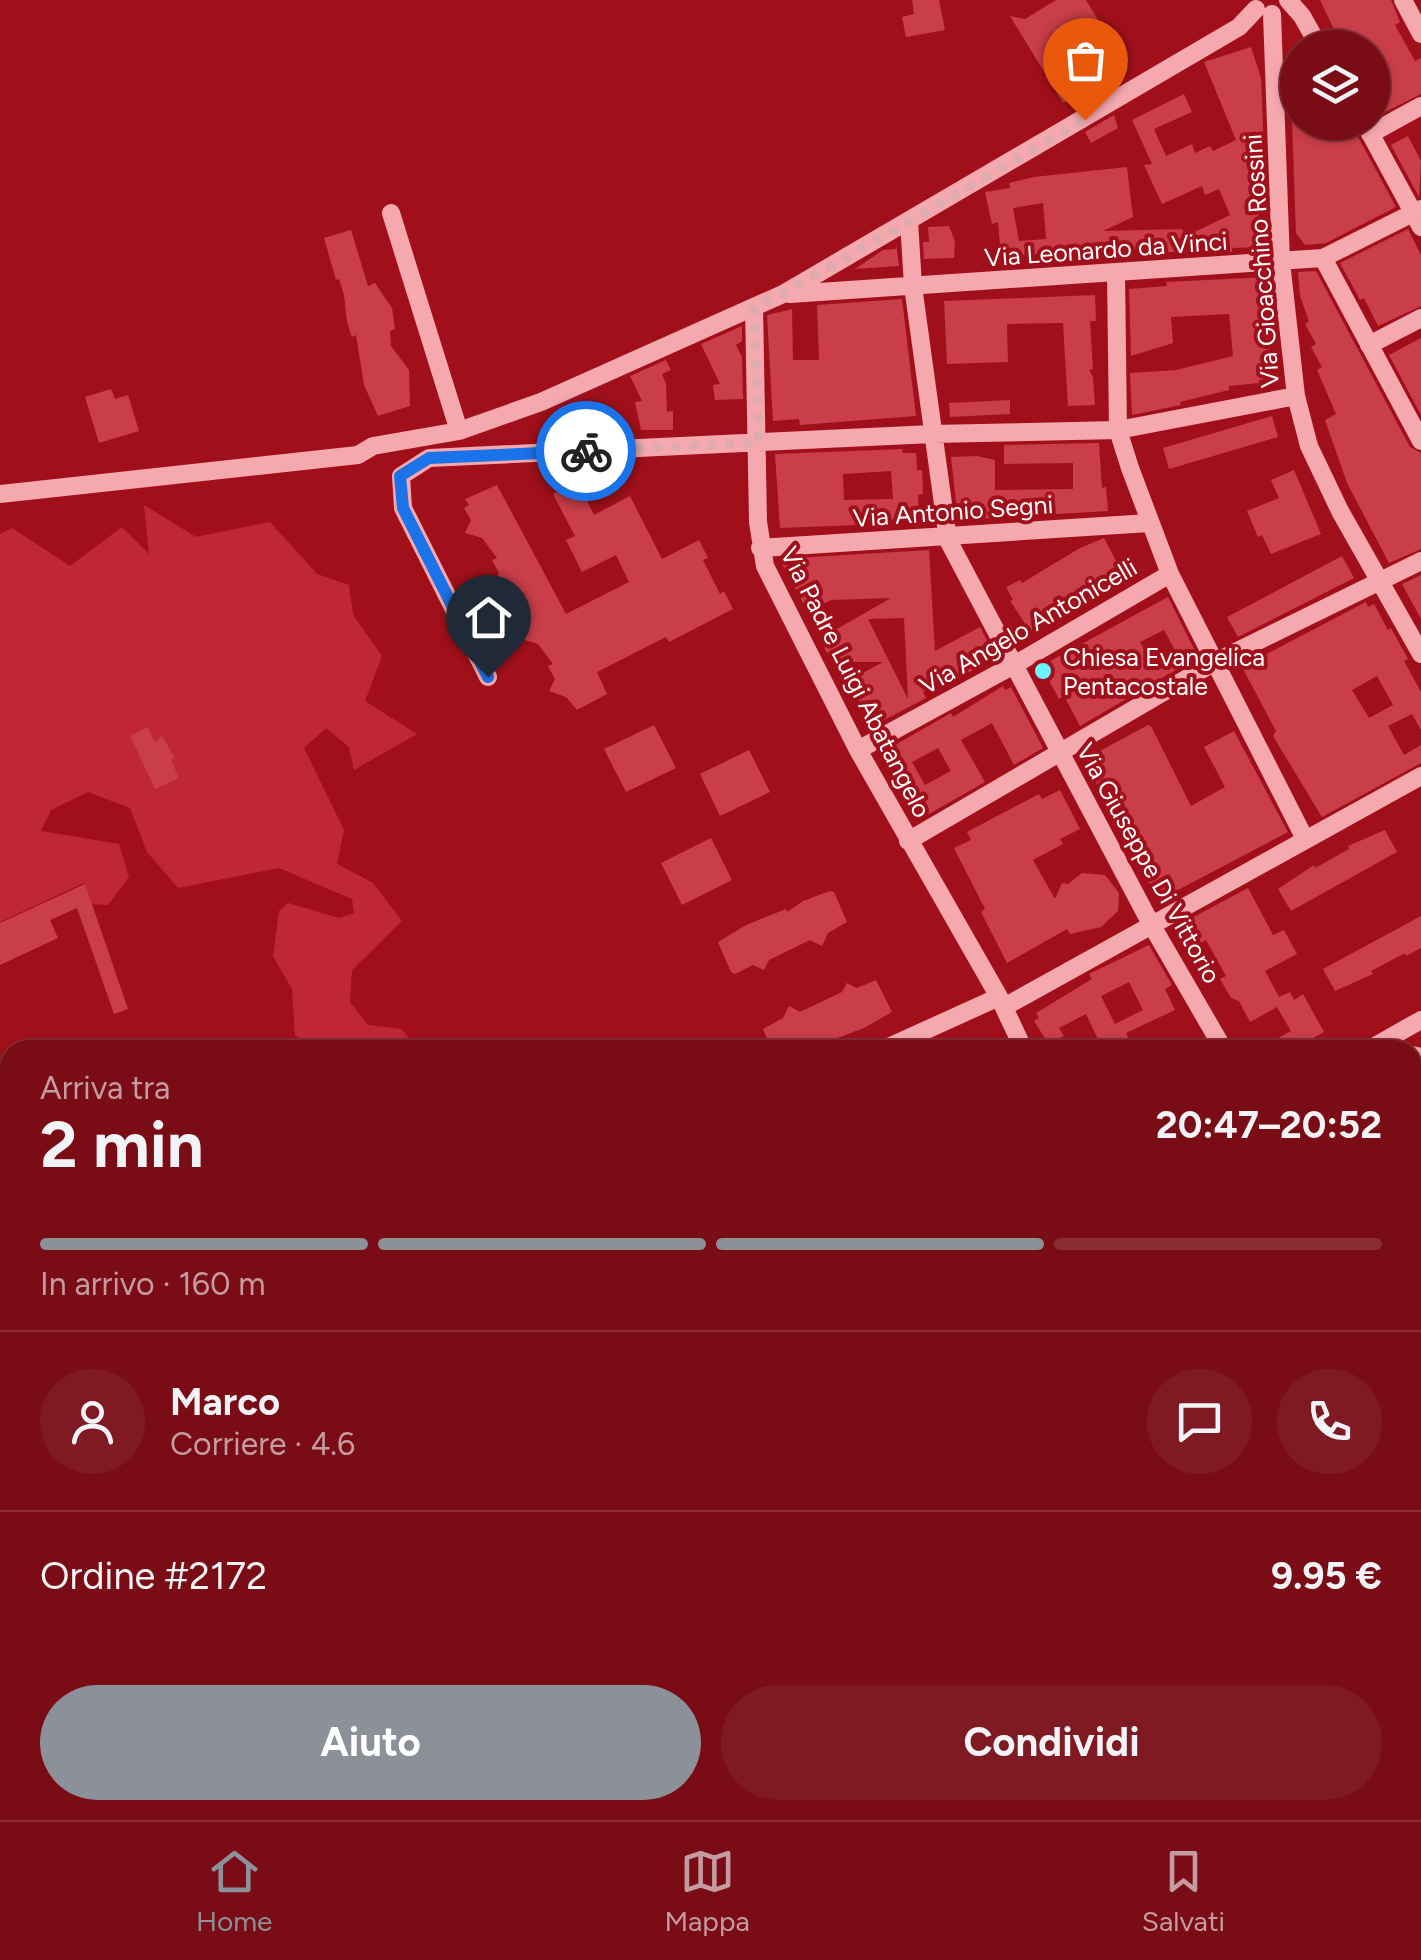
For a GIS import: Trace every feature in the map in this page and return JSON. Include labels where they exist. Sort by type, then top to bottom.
[{"type":"street","points":[[0,494],[358,455],[373,446],[459,431],[541,402],[783,294],[1239,27],[1260,8],[1282,10],[1287,0],[1310,30]]},
{"type":"street","points":[[1404,0],[1421,34]]},
{"type":"street","name":"Via Gioacchino Rossini","points":[[1260,8],[1296,396],[1309,446],[1340,512],[1421,654]]},
{"type":"street","points":[[1390,119],[1421,106]]},
{"type":"street","points":[[1374,140],[1418,216]]},
{"type":"street","points":[[392,212],[459,431]]},
{"type":"street","name":"Via Leonardo da Vinci","points":[[783,294],[1323,258],[1418,216]]},
{"type":"street","name":"Via Giuseppe Di Vittorio","points":[[910,221],[913,286],[947,538],[1152,924],[1218,1040]]},
{"type":"street","points":[[1323,258],[1421,440]]},
{"type":"street","points":[[1116,274],[1118,430],[1170,574],[1305,839]]},
{"type":"street","name":"Via Padre Luigi Abatangelo","points":[[754,307],[760,548],[765,566],[858,750],[1019,1040]]},
{"type":"street","points":[[1369,345],[1421,318]]},
{"type":"street","points":[[488,677],[403,508],[400,476],[429,458],[932,434],[1118,430],[1296,396]]},
{"type":"street","name":"Via Antonio Segni","points":[[760,548],[1150,523]]},
{"type":"street","points":[[908,841],[1215,662],[1421,560]]},
{"type":"street","name":"Via Angelo Antonicelli","points":[[858,750],[1170,574]]},
{"type":"street","points":[[907,1040],[1001,1002],[1421,776]]},
{"type":"street","points":[[1386,1040],[1421,1020]]},
{"type":"shaded area","points":[[144,505],[196,537],[270,522],[317,574],[349,585],[353,615],[382,656],[365,701],[417,734],[354,770],[349,747],[326,728],[304,748],[344,830],[337,864],[373,883],[402,921],[352,970],[350,1002],[368,1025],[402,1029],[410,1040],[301,1040],[295,1035],[292,989],[273,956],[279,911],[288,903],[339,918],[354,913],[352,899],[279,868],[178,888],[147,852],[130,808],[88,792],[51,810],[41,831],[119,844],[129,877],[108,905],[92,904],[84,883],[0,922],[0,534],[12,528],[70,566],[122,527],[149,554]]},
{"type":"building","points":[[912,0],[939,0],[945,30],[906,37],[902,17],[914,14]]},
{"type":"building","points":[[1056,0],[1086,0],[1126,66],[1063,103],[1010,16],[1025,19]]},
{"type":"building","points":[[1320,0],[1391,0],[1400,22],[1395,25],[1415,61],[1421,58],[1421,94],[1390,110],[1390,30],[1334,30]]},
{"type":"building","points":[[1251,47],[1261,78],[1265,199],[1258,200],[1260,247],[1232,248],[1232,252],[1161,252],[1160,246],[1101,253],[1100,248],[1001,257],[998,222],[992,224],[985,192],[1010,188],[1009,183],[1034,177],[1127,167],[1133,217],[1103,231],[1182,229],[1186,236],[1230,215],[1219,189],[1205,195],[1202,186],[1162,204],[1144,165],[1152,164],[1132,120],[1184,94],[1192,112],[1154,129],[1166,156],[1192,144],[1195,153],[1210,146],[1213,151],[1236,140],[1204,62]],"holes":[[[1043,203],[1046,239],[1019,241],[1013,208]]]},
{"type":"building","points":[[1114,115],[1118,128],[1091,143],[1085,132]]},
{"type":"building","points":[[1408,136],[1421,161],[1419,197],[1391,145]]},
{"type":"building","points":[[1293,140],[1360,140],[1396,207],[1326,243],[1305,245],[1296,233]]},
{"type":"building","points":[[949,226],[955,241],[954,258],[924,259],[923,242],[929,242],[928,227]]},
{"type":"building","points":[[1408,229],[1421,255],[1421,306],[1378,326],[1340,263]]},
{"type":"building","points":[[351,230],[368,286],[375,283],[392,308],[395,329],[390,331],[391,346],[409,370],[410,406],[378,416],[364,385],[356,335],[352,337],[347,322],[344,295],[324,238]]},
{"type":"building","points":[[896,243],[899,266],[855,269],[883,250],[896,249]]},
{"type":"building","points":[[1316,271],[1410,447],[1421,453],[1421,549],[1389,563],[1347,483],[1325,420],[1336,414],[1317,370],[1322,367],[1305,324],[1309,321],[1300,296],[1298,272]]},
{"type":"building","points":[[1267,277],[1275,343],[1269,344],[1273,378],[1229,386],[1229,390],[1180,402],[1181,405],[1132,415],[1130,373],[1176,370],[1233,356],[1229,314],[1171,317],[1173,343],[1131,356],[1129,289],[1167,286],[1166,282]]},
{"type":"building","points":[[1095,295],[1096,321],[1090,321],[1093,369],[1089,370],[1095,405],[1068,406],[1063,323],[1007,324],[1008,362],[947,364],[944,301]]},
{"type":"building","points":[[902,299],[916,416],[800,425],[799,419],[773,421],[767,315],[792,309],[793,360],[819,360],[817,305]]},
{"type":"building","points":[[742,326],[742,341],[736,345],[742,357],[743,399],[715,400],[713,385],[720,384],[701,344]]},
{"type":"building","points":[[1421,338],[1421,415],[1389,355]]},
{"type":"building","points":[[666,360],[671,370],[662,374],[667,412],[673,411],[673,430],[641,430],[635,402],[642,401],[630,376]]},
{"type":"building","points":[[111,389],[115,399],[128,395],[139,431],[99,443],[85,397]]},
{"type":"building","points":[[1010,400],[1010,414],[950,417],[949,403]]},
{"type":"building","points":[[1272,416],[1278,437],[1169,469],[1163,448]]},
{"type":"building","points":[[1099,443],[1108,511],[958,520],[951,457],[995,460],[995,490],[1073,489],[1073,463],[1004,464],[1004,445]]},
{"type":"building","points":[[902,449],[903,453],[916,453],[917,470],[922,470],[919,513],[906,514],[907,519],[857,521],[857,525],[780,528],[775,454]],"holes":[[[891,471],[893,499],[844,500],[843,474]]]},
{"type":"building","points":[[1294,470],[1321,534],[1271,554],[1262,535],[1258,537],[1247,511],[1279,498],[1271,480]]},
{"type":"building","points":[[577,482],[594,515],[630,496],[662,559],[699,540],[708,558],[703,560],[720,594],[724,591],[733,609],[669,642],[666,637],[597,672],[607,694],[577,710],[566,697],[549,691],[555,679],[548,666],[553,664],[538,644],[521,639],[527,626],[520,613],[524,611],[510,591],[493,586],[499,573],[492,560],[497,558],[482,538],[465,533],[471,520],[464,508],[469,505],[465,499],[497,485],[566,614],[629,582],[616,555],[582,572],[566,540],[575,536],[553,494]]},
{"type":"building","points":[[1104,538],[1126,580],[1065,609],[1030,631],[1010,601],[1013,600],[1006,587],[1020,580],[1022,583]]},
{"type":"building","points":[[929,550],[935,651],[980,627],[996,658],[923,692],[926,698],[873,726],[848,681],[883,662],[836,662],[825,650],[823,637],[891,598],[831,600],[808,612],[782,564],[793,558]],"holes":[[[904,618],[908,699],[868,619]]]},
{"type":"building","points":[[1342,556],[1354,578],[1238,637],[1227,617]]},
{"type":"building","points":[[1421,575],[1421,619],[1402,584]]},
{"type":"building","points":[[1168,597],[1198,657],[1080,726],[1041,666]],"holes":[[[1164,630],[1177,654],[1153,666],[1140,642]]]},
{"type":"building","points":[[1366,602],[1368,607],[1374,604],[1408,659],[1404,661],[1421,692],[1421,730],[1412,714],[1388,726],[1404,755],[1421,745],[1421,763],[1322,817],[1273,736],[1276,731],[1242,667]],"holes":[[[1377,676],[1393,705],[1369,718],[1352,690]]]},
{"type":"building","points":[[1003,686],[1005,690],[1011,687],[1043,748],[1014,765],[992,723],[961,740],[985,782],[922,818],[888,749],[951,713],[953,717]],"holes":[[[938,748],[951,771],[925,785],[912,762]]]},
{"type":"building","points":[[654,725],[676,768],[626,792],[604,749]]},
{"type":"building","points":[[1148,725],[1191,806],[1225,787],[1204,747],[1234,731],[1288,832],[1159,900],[1122,836],[1085,759]]},
{"type":"building","points":[[148,727],[155,742],[162,736],[175,758],[171,760],[179,778],[155,789],[130,736]]},
{"type":"building","points":[[749,750],[770,792],[720,816],[700,774]]},
{"type":"building","points":[[1060,790],[1080,829],[1060,839],[1063,844],[1033,860],[1055,899],[1062,883],[1068,884],[1082,873],[1105,875],[1119,893],[1118,911],[1101,927],[1070,934],[1067,929],[1007,963],[954,848],[971,840],[967,832],[1039,794],[1042,799]]},
{"type":"building","points":[[1385,830],[1397,852],[1291,911],[1278,889],[1314,865],[1315,868],[1349,849],[1348,846]]},
{"type":"building","points":[[711,838],[732,880],[682,905],[661,863]]},
{"type":"building","points":[[85,884],[128,1009],[114,1014],[77,908],[50,920],[58,938],[0,965],[0,923]]},
{"type":"building","points":[[1248,888],[1273,935],[1284,930],[1297,954],[1265,971],[1279,997],[1290,992],[1294,1000],[1303,994],[1324,1032],[1310,1040],[1274,1040],[1291,1031],[1277,1007],[1250,1022],[1220,979],[1226,976],[1206,940],[1200,943],[1188,920]]},
{"type":"building","points":[[834,892],[847,922],[828,933],[822,946],[810,940],[769,960],[764,970],[753,965],[735,974],[731,972],[718,942],[746,925],[786,909],[787,912]]},
{"type":"building","points":[[1421,916],[1421,948],[1335,991],[1323,969]]},
{"type":"building","points":[[1149,945],[1172,985],[1165,989],[1175,1010],[1126,1033],[1129,1040],[1098,1040],[1086,1014],[1059,1028],[1064,1036],[1046,1040],[1034,1021],[1039,1018],[1036,1013],[1092,979],[1089,974]],"holes":[[[1129,982],[1143,1010],[1115,1024],[1101,996]]]},
{"type":"building","points":[[876,980],[892,1012],[832,1040],[768,1040],[763,1029],[783,1018],[789,1006],[800,1012],[842,992],[847,983],[857,988]]},
{"type":"way so far","points":[[586,451],[759,443],[754,307],[1085,120]]},
{"type":"place","name":"Chiesa Evangelica Pentacostale","points":[[1043,671]]},
{"type":"route","points":[[488,677],[403,508],[400,476],[429,458],[586,451]]}]
